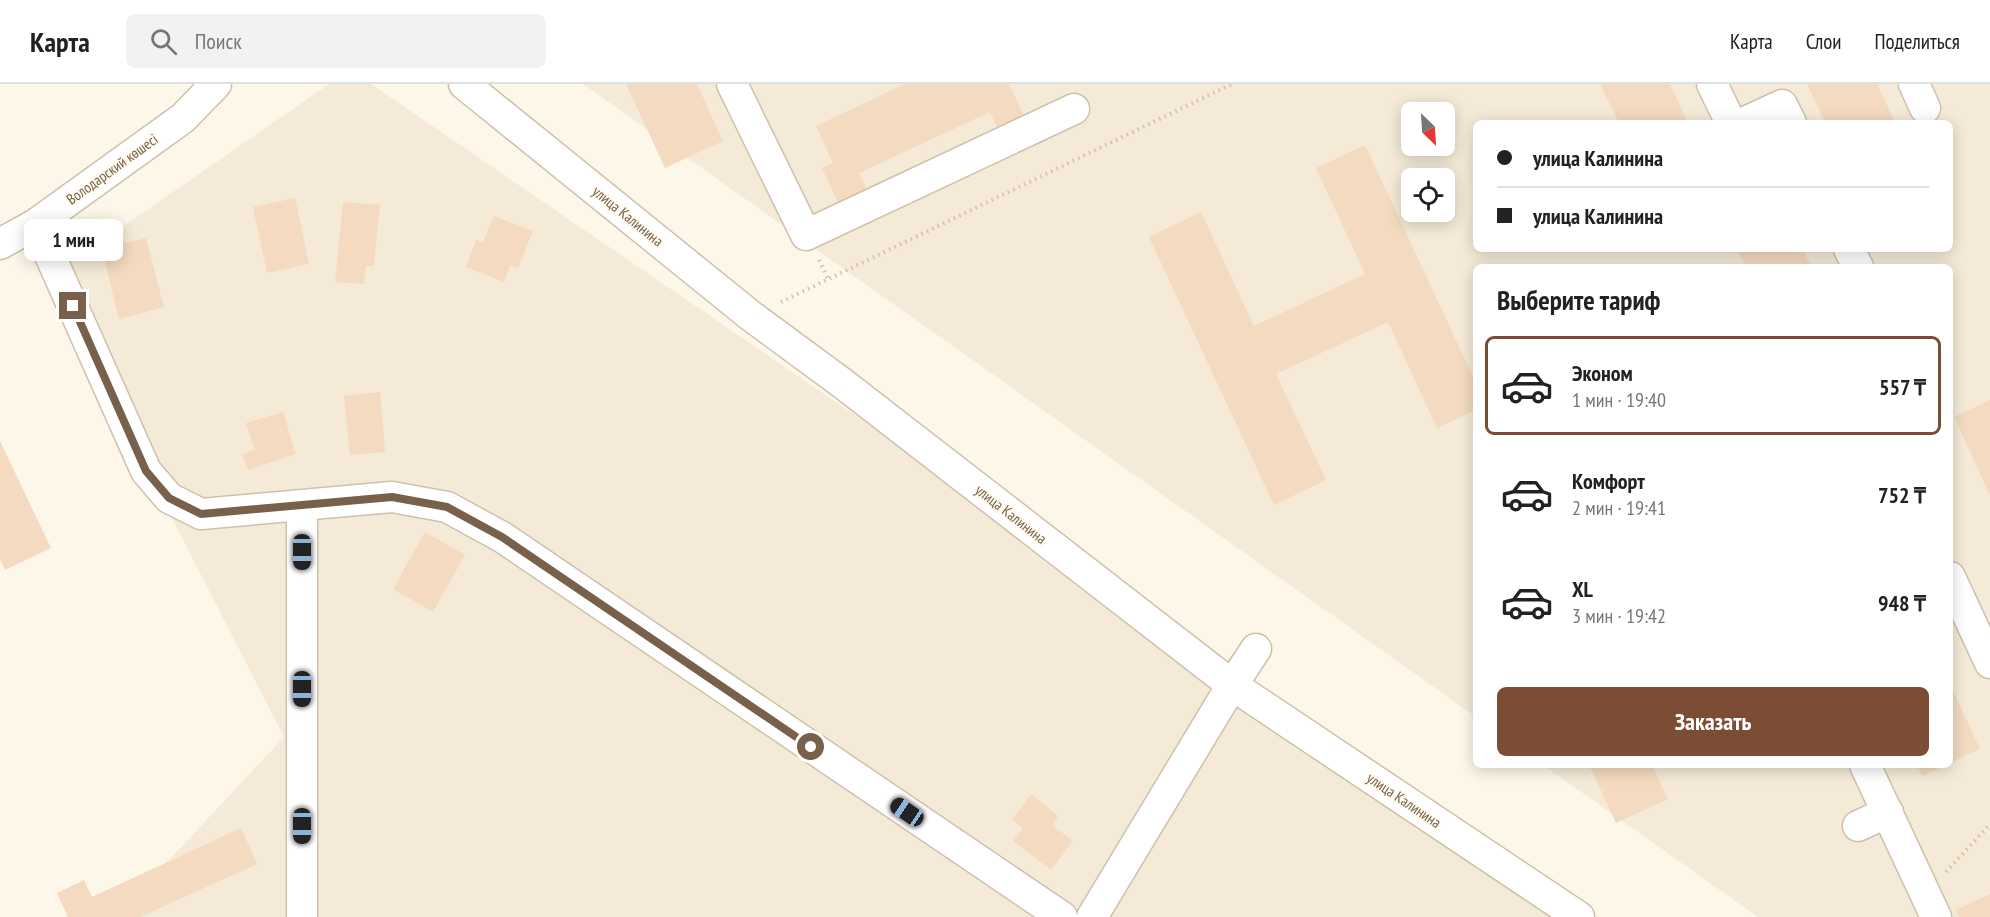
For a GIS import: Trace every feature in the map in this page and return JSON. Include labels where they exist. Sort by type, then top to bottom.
[{"type":"street","name":"Володарский көшесі","points":[[0,244],[36,224],[183,118],[216,84]]},
{"type":"street","name":"улица Калинина","points":[[464,84],[752,316],[1232,685],[1579,917]]},
{"type":"street","points":[[732,84],[806,235],[1074,109]]},
{"type":"street","points":[[1712,84],[1730,120]]},
{"type":"street","points":[[1750,120],[1782,105],[1790,120]]},
{"type":"street","points":[[36,224],[146,471],[169,498],[201,514],[392,497],[447,507],[502,537],[1062,917]]},
{"type":"street","points":[[302,506],[302,917]]},
{"type":"street","points":[[1953,584],[1990,663]]},
{"type":"street","points":[[1092,917],[1256,649]]},
{"type":"street","points":[[1866,768],[1931,905]]},
{"type":"street","points":[[1858,826],[1888,812]]},
{"type":"path","points":[[752,316],[1232,84]]},
{"type":"path","points":[[1931,905],[1990,824]]},
{"type":"shaded area","points":[[329,84],[371,84],[1589,917],[116,917],[284,737],[49,278]]},
{"type":"shaded area","points":[[583,84],[1990,84],[1990,917],[1758,917],[1547,768],[1953,768],[1953,264],[1473,264],[1473,715]]},
{"type":"building","points":[[626,84],[697,84],[723,141],[665,168]]},
{"type":"building","points":[[905,84],[1009,84],[1026,120],[1000,133],[990,112],[859,173],[869,195],[841,209],[822,168],[833,163],[816,126]]},
{"type":"building","points":[[1600,84],[1670,84],[1687,120],[1618,120]]},
{"type":"building","points":[[1807,84],[1877,84],[1894,120],[1824,120]]},
{"type":"building","points":[[1365,145],[1473,377],[1473,411],[1437,428],[1388,322],[1276,374],[1326,480],[1274,505],[1149,237],[1201,212],[1254,326],[1365,274],[1316,168]]},
{"type":"building","points":[[295,198],[309,264],[267,273],[253,207]]},
{"type":"building","points":[[343,202],[380,205],[374,266],[366,266],[364,284],[335,282]]},
{"type":"building","points":[[494,216],[533,231],[518,268],[510,266],[504,282],[466,267],[476,240],[483,242]]},
{"type":"building","points":[[146,238],[164,307],[119,319],[102,249]]},
{"type":"building","points":[[1738,252],[1804,252],[1810,264],[1744,264]]},
{"type":"building","points":[[380,392],[385,452],[350,455],[344,396]]},
{"type":"building","points":[[1990,400],[1990,495],[1954,417]]},
{"type":"building","points":[[283,412],[296,454],[248,470],[242,454],[255,450],[246,423]]},
{"type":"building","points":[[0,441],[51,548],[5,570],[0,559]]},
{"type":"building","points":[[425,532],[465,555],[433,612],[393,589]]},
{"type":"building","points":[[1953,690],[1980,749],[1953,762]]},
{"type":"building","points":[[1590,768],[1653,768],[1668,799],[1616,823]]},
{"type":"building","points":[[1918,768],[1939,768],[1922,776]]},
{"type":"building","points":[[1031,794],[1058,816],[1052,825],[1073,841],[1051,870],[1013,841],[1023,828],[1012,820]]},
{"type":"building","points":[[241,828],[257,864],[140,917],[68,917],[57,893],[84,880],[92,897]]},
{"type":"building","points":[[1990,894],[1990,917],[1959,917],[1956,910]]},
{"type":"route","points":[[73,306],[146,471],[169,498],[201,514],[392,497],[447,507],[502,537],[811,747]]}]
